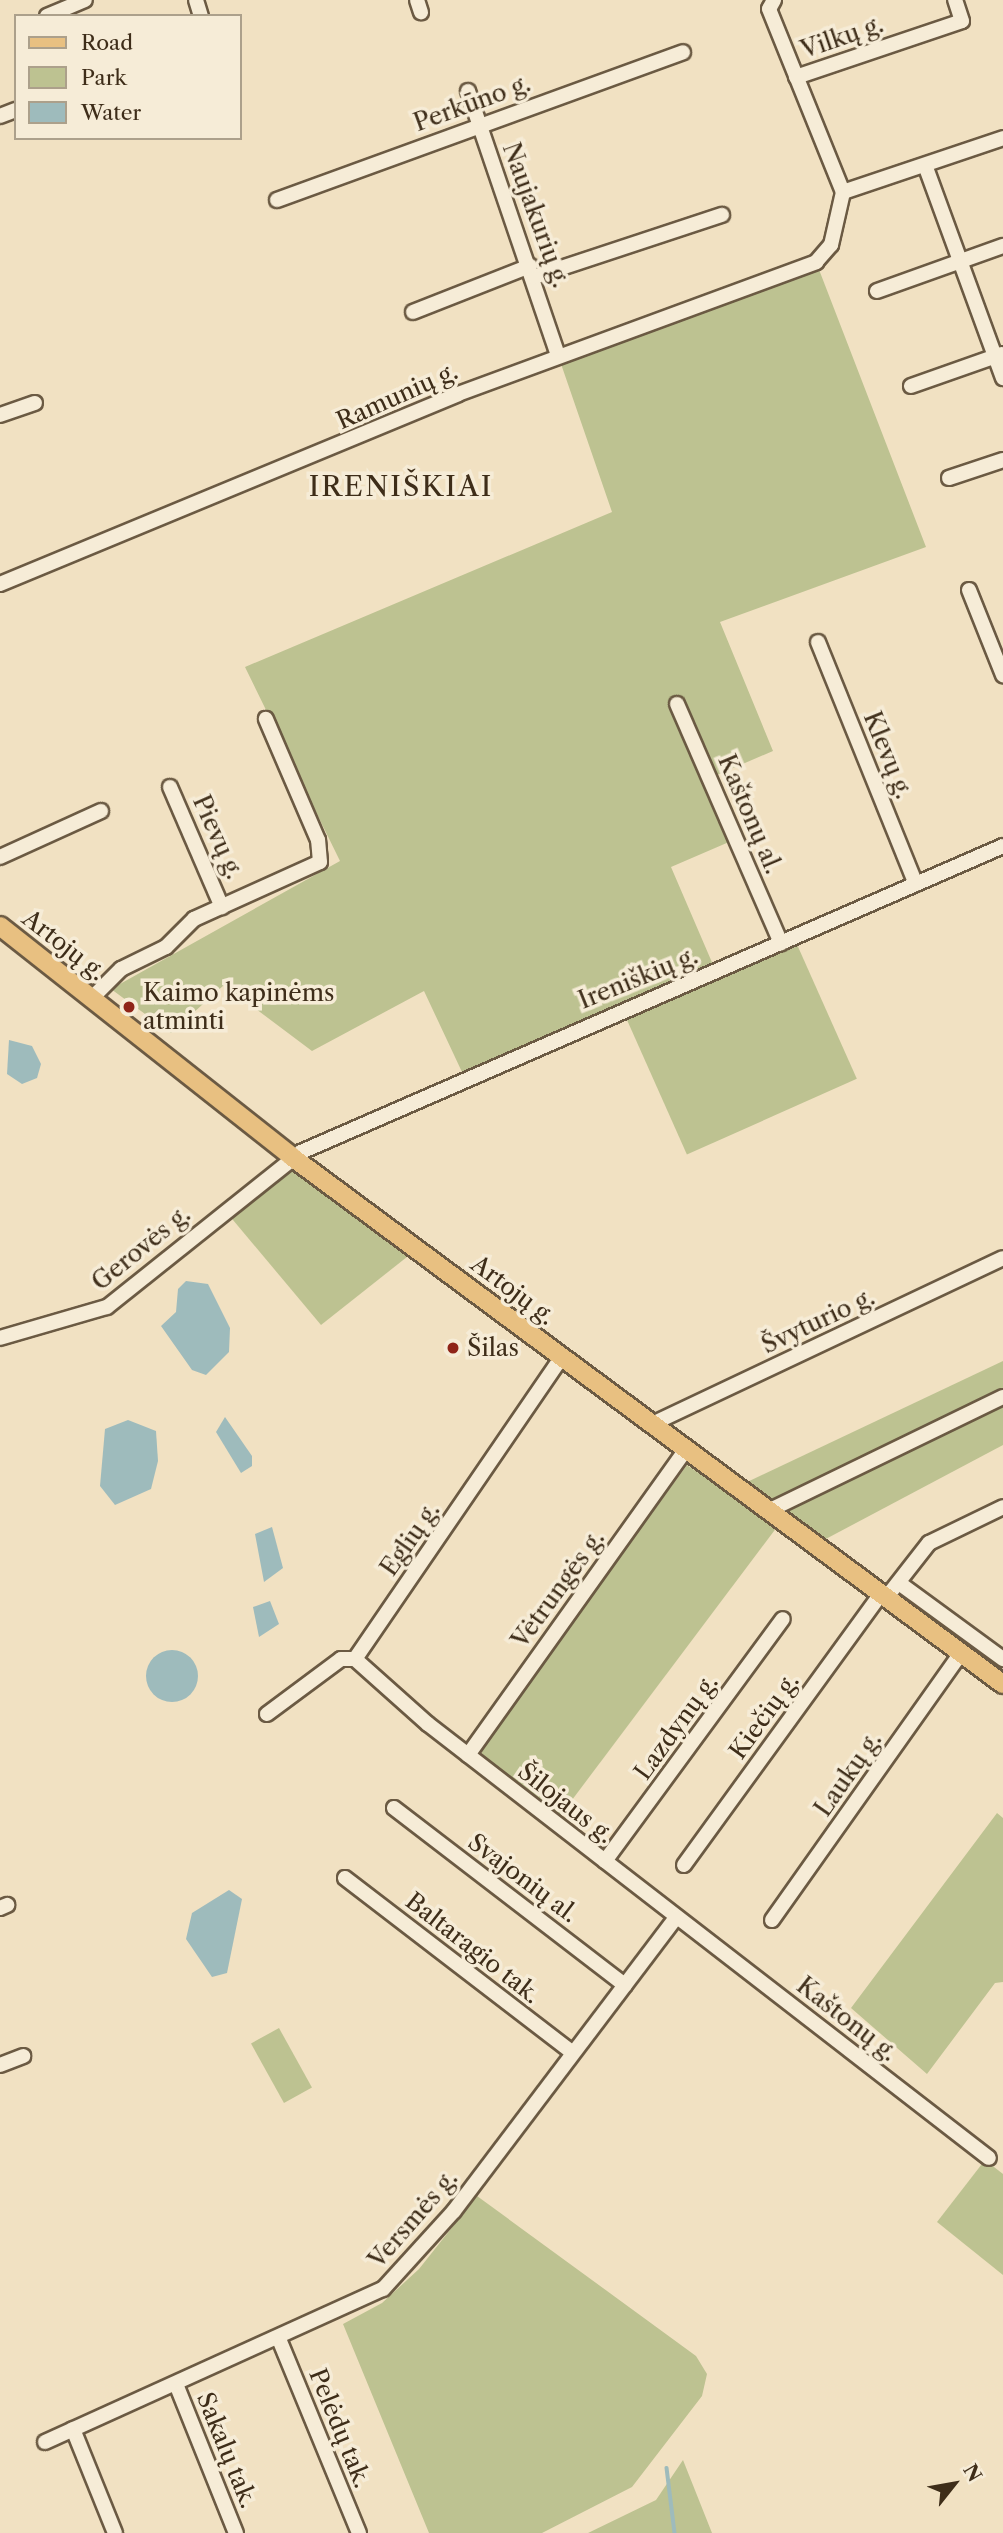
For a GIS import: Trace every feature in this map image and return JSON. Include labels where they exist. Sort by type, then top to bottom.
[{"type":"main road","name":"Artojų g.","points":[[0,926],[292,1157],[1003,1684]]},
{"type":"street","points":[[52,14],[85,0]]},
{"type":"street","points":[[774,0],[769,9],[843,192],[1003,138]]},
{"type":"street","name":"Vilkų g.","points":[[796,77],[962,21],[955,0]]},
{"type":"street","name":"Perkūno g.","points":[[277,200],[479,124],[683,52]]},
{"type":"street","name":"Naujakurių g.","points":[[468,91],[532,272],[558,355]]},
{"type":"street","points":[[925,165],[960,261],[999,355],[1003,378]]},
{"type":"street","name":"Ramunių g.","points":[[0,584],[558,355],[816,262],[831,245],[843,192]]},
{"type":"street","points":[[413,312],[532,272],[722,215]]},
{"type":"street","points":[[877,291],[1003,246]]},
{"type":"street","points":[[911,386],[999,355]]},
{"type":"street","points":[[0,415],[35,403]]},
{"type":"street","points":[[949,478],[1003,460]]},
{"type":"street","points":[[970,590],[1003,675]]},
{"type":"street","name":"Klevų g.","points":[[818,642],[916,884]]},
{"type":"street","name":"Kaštonų al.","points":[[677,704],[781,943]]},
{"type":"street","points":[[92,998],[121,970],[222,907],[320,862],[318,840],[266,719]]},
{"type":"street","name":"Pievų g.","points":[[170,787],[222,907]]},
{"type":"street","points":[[0,858],[101,811]]},
{"type":"street","name":"Ireniškių g.","points":[[292,1157],[530,1047],[781,943],[1003,846]]},
{"type":"street","name":"Gerovės g.","points":[[0,1338],[107,1307],[292,1157]]},
{"type":"street","name":"Švyturio g.","points":[[652,1424],[1003,1258]]},
{"type":"street","name":"Eglių g.","points":[[355,1659],[562,1357]]},
{"type":"street","points":[[768,1511],[1003,1397]]},
{"type":"street","name":"Vėtrungės g.","points":[[468,1755],[686,1450]]},
{"type":"street","name":"Kiečių g.","points":[[684,1865],[883,1596],[899,1583],[929,1543],[1003,1507]]},
{"type":"street","points":[[899,1583],[1003,1659]]},
{"type":"street","name":"Lazdynų g.","points":[[605,1861],[783,1619]]},
{"type":"street","name":"Laukų g.","points":[[772,1920],[961,1653]]},
{"type":"street","points":[[267,1714],[341,1659],[355,1659]]},
{"type":"street","name":"Šilojaus g.","points":[[355,1659],[428,1724],[677,1917]]},
{"type":"street","name":"Svajonių al.","points":[[394,1808],[625,1985]]},
{"type":"street","name":"Baltaragio tak.","points":[[345,1878],[573,2053]]},
{"type":"street","name":"Versmės g.","points":[[45,2442],[359,2304],[418,2256],[677,1917]]},
{"type":"street","name":"Kaštonų g.","points":[[677,1917],[989,2158]]},
{"type":"street","points":[[0,2065],[23,2056]]},
{"type":"street","name":"Pelėdų tak.","points":[[279,2339],[359,2533]]},
{"type":"street","name":"Sakalų tak.","points":[[176,2384],[236,2533]]},
{"type":"street","points":[[73,2430],[114,2533]]},
{"type":"green space","points":[[818,267],[926,547],[720,622],[773,751],[703,781],[729,842],[671,867],[714,967],[462,1072],[424,991],[312,1051],[224,985],[171,1033],[111,989],[340,861],[245,667],[612,512],[560,361]]},
{"type":"green space","points":[[795,940],[857,1079],[687,1155],[625,1016]]},
{"type":"green space","points":[[292,1165],[412,1253],[321,1325],[228,1214]]},
{"type":"green space","points":[[1003,1361],[1003,1445],[822,1541],[743,1484]]},
{"type":"green space","points":[[687,1465],[777,1527],[560,1816],[483,1759],[481,1747]]},
{"type":"green space","points":[[997,1813],[1003,1818],[1003,1982],[995,1983],[927,2074],[851,2008]]},
{"type":"green space","points":[[279,2028],[312,2087],[284,2103],[251,2044]]},
{"type":"green space","points":[[985,2160],[1003,2174],[1003,2275],[937,2222]]},
{"type":"green space","points":[[477,2196],[696,2356],[707,2374],[702,2396],[632,2487],[542,2533],[429,2533],[343,2324],[382,2303],[419,2269]]},
{"type":"green space","points":[[683,2460],[712,2533],[588,2533],[656,2500]]},
{"type":"water","points":[[9,1040],[32,1046],[41,1064],[37,1078],[22,1084],[7,1074]]},
{"type":"water","points":[[186,1281],[208,1284],[230,1328],[229,1352],[206,1375],[192,1370],[161,1326],[176,1312],[178,1289]]},
{"type":"water","points":[[225,1417],[252,1456],[252,1466],[241,1473],[216,1432]]},
{"type":"water","points":[[128,1420],[156,1431],[158,1461],[151,1489],[115,1505],[100,1486],[105,1429]]},
{"type":"water","points":[[272,1527],[283,1568],[264,1582],[255,1534]]},
{"type":"water","points":[[270,1601],[279,1624],[259,1637],[253,1607]]},
{"type":"water","points":[[172,1650],[182,1652],[190,1658],[196,1666],[196,1686],[190,1694],[182,1700],[172,1702],[162,1700],[154,1694],[148,1686],[146,1676],[148,1666],[154,1658],[162,1652]]},
{"type":"water","points":[[229,1890],[242,1899],[227,1973],[212,1977],[186,1939],[192,1913]]},
{"type":"waterway","points":[[667,2468],[675,2533]]},
{"type":"place","name":"Kaimo kapinėms atminti","points":[[129,1007]]},
{"type":"place","name":"Šilas","points":[[453,1348]]},
{"type":"district","name":"IRENIŠKIAI","points":[[401,486]]}]
